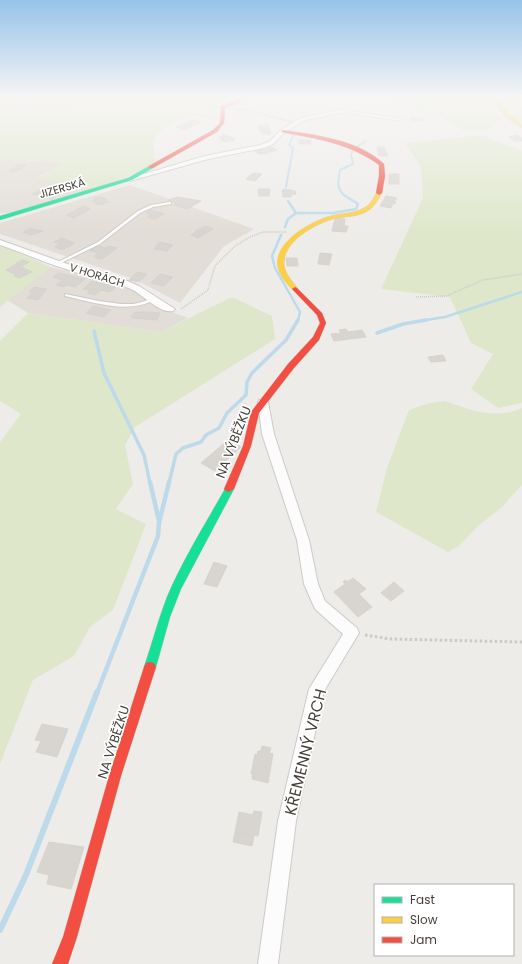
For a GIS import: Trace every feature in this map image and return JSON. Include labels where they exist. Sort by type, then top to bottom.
[{"type":"street","name":"JIZERSKÁ","points":[[130,179],[195,143]]},
{"type":"street","name":"JIZERSKÁ","points":[[0,218],[206,157],[262,147],[271,143]]},
{"type":"street","name":"NA VÝBĚŽKU","points":[[60,964],[70,937],[115,776],[175,590],[195,549],[215,518],[235,476],[247,446],[256,412],[291,366],[316,338],[323,323],[320,314],[289,282],[283,272],[281,256],[288,245],[297,236],[324,220],[357,213],[370,207],[379,191],[383,172],[382,164],[370,156],[350,147],[333,143]]},
{"type":"street","name":"V HORÁCH","points":[[0,242],[58,263],[122,282],[136,288],[170,309]]},
{"type":"street","points":[[263,402],[268,434],[303,540],[311,584],[320,605],[352,633]]},
{"type":"street","name":"KŘEMENNÝ VRCH","points":[[268,964],[287,822],[317,689],[352,633]]},
{"type":"lane","points":[[58,263],[99,243],[139,212],[152,206],[170,203]]},
{"type":"lane","points":[[67,295],[101,302],[127,305],[147,302],[153,299]]},
{"type":"path","points":[[170,309],[178,309],[189,305],[210,288],[213,270],[219,261],[238,242],[260,232],[277,230],[288,232],[297,236]]},
{"type":"path","points":[[416,297],[446,296],[483,280],[522,274]]},
{"type":"path","points":[[352,633],[390,639],[522,642]]},
{"type":"shaded area","points":[[0,159],[66,162],[38,177],[91,190],[8,213],[0,213]]},
{"type":"shaded area","points":[[130,185],[254,229],[224,246],[180,303],[134,279],[0,234],[0,223]]},
{"type":"shaded area","points":[[51,267],[121,285],[140,292],[172,312],[188,318],[161,332],[28,313],[7,300]]},
{"type":"green space","points":[[0,143],[153,143],[155,159],[160,160],[126,178],[91,190],[38,178],[65,162],[0,159]]},
{"type":"green space","points":[[405,143],[501,143],[522,151],[522,403],[498,408],[471,389],[493,354],[471,343],[450,297],[381,289],[423,198],[421,167]]},
{"type":"green space","points":[[2,246],[51,267],[0,307],[0,247]]},
{"type":"green space","points":[[232,297],[272,316],[275,339],[135,427],[125,445],[133,484],[116,509],[146,524],[113,610],[90,627],[74,656],[33,680],[0,764],[0,442],[21,414],[0,401],[0,341],[28,313],[161,332]]},
{"type":"green space","points":[[445,401],[464,408],[492,413],[512,412],[522,408],[522,485],[501,508],[478,526],[459,546],[448,552],[376,512],[387,468],[409,410],[430,403]]},
{"type":"building","points":[[311,143],[311,144],[299,144]]},
{"type":"building","points":[[272,147],[277,150],[263,154],[259,154],[254,151]]},
{"type":"building","points":[[378,147],[384,147],[388,156],[379,156]]},
{"type":"building","points":[[20,164],[27,165],[16,172],[9,171]]},
{"type":"building","points":[[253,173],[262,174],[255,181],[246,179]]},
{"type":"building","points":[[389,174],[399,174],[399,184],[389,184]]},
{"type":"building","points":[[41,189],[51,190],[60,194],[52,199],[32,194]]},
{"type":"building","points":[[258,189],[270,189],[269,196],[259,196]]},
{"type":"building","points":[[285,189],[295,191],[296,194],[291,195],[291,197],[283,197],[282,190]]},
{"type":"building","points":[[386,196],[397,198],[394,202],[396,202],[395,204],[393,203],[391,208],[380,206]]},
{"type":"building","points":[[99,197],[104,198],[109,202],[98,205],[92,201]]},
{"type":"building","points":[[178,197],[201,201],[187,209],[174,205],[177,203],[168,200]]},
{"type":"building","points":[[83,206],[90,209],[74,218],[67,215]]},
{"type":"building","points":[[151,210],[164,214],[155,219],[147,217],[151,215],[146,213]]},
{"type":"building","points":[[335,218],[345,219],[344,226],[348,226],[346,232],[332,231]]},
{"type":"building","points":[[206,226],[213,229],[198,238],[191,235],[197,231],[195,231]]},
{"type":"building","points":[[31,228],[43,231],[31,235],[23,232]]},
{"type":"building","points":[[62,238],[75,243],[62,250],[55,247],[60,244],[54,242]]},
{"type":"building","points":[[159,242],[173,245],[167,251],[154,249]]},
{"type":"building","points":[[98,246],[117,248],[102,259],[94,257],[98,253],[90,251]]},
{"type":"building","points":[[320,253],[332,254],[329,265],[318,264]]},
{"type":"building","points":[[286,258],[297,258],[298,266],[287,266]]},
{"type":"building","points":[[23,260],[29,262],[22,266],[16,263]]},
{"type":"building","points":[[16,264],[32,272],[19,278],[6,270]]},
{"type":"building","points":[[137,272],[147,274],[139,282],[129,280]]},
{"type":"building","points":[[59,273],[85,279],[75,287],[66,285],[64,287],[56,285],[62,280],[53,277]]},
{"type":"building","points":[[160,274],[173,277],[164,286],[151,283]]},
{"type":"building","points":[[92,281],[116,287],[110,292],[101,290],[95,295],[87,293],[90,290],[83,289]]},
{"type":"building","points":[[34,287],[47,289],[38,300],[27,298],[33,292],[29,292]]},
{"type":"building","points":[[93,306],[111,310],[104,317],[86,313]]},
{"type":"building","points":[[135,312],[160,313],[157,320],[132,318],[131,316]]},
{"type":"building","points":[[346,329],[348,332],[362,330],[366,337],[334,341],[331,334],[341,333],[339,330]]},
{"type":"building","points":[[443,355],[446,361],[431,362],[428,357]]},
{"type":"building","points":[[228,440],[241,447],[215,471],[201,463]]},
{"type":"building","points":[[214,562],[227,566],[217,587],[204,584]]},
{"type":"building","points":[[353,578],[366,589],[359,594],[372,607],[358,617],[334,592],[345,584],[343,582],[346,580],[347,582]]},
{"type":"building","points":[[394,582],[404,591],[391,601],[381,593]]},
{"type":"building","points":[[42,724],[68,729],[57,757],[36,752],[41,741],[35,740]]},
{"type":"building","points":[[262,746],[271,748],[269,753],[273,754],[268,783],[252,779],[253,774],[251,774],[255,754],[257,755],[258,751],[261,751]]},
{"type":"building","points":[[254,811],[262,812],[258,836],[235,832],[239,812],[253,815]]},
{"type":"building","points":[[235,832],[254,836],[252,846],[233,842]]},
{"type":"building","points":[[49,842],[84,847],[71,889],[47,884],[49,875],[37,872]]},
{"type":"waterway","points":[[286,187],[293,148],[289,145],[290,143]]},
{"type":"waterway","points":[[357,147],[363,143]]},
{"type":"waterway","points":[[344,195],[339,187],[339,174],[340,170],[353,164],[351,155],[353,150]]},
{"type":"waterway","points":[[296,213],[333,213],[356,209],[358,204],[344,195]]},
{"type":"waterway","points":[[288,201],[296,213]]},
{"type":"waterway","points":[[285,227],[288,219],[296,213]]},
{"type":"waterway","points":[[281,235],[272,256],[275,268],[300,312],[298,321]]},
{"type":"waterway","points":[[423,320],[445,317],[522,292]]},
{"type":"waterway","points":[[169,483],[176,454],[183,448],[201,442],[206,435],[219,428],[227,413],[246,395],[247,382],[252,373],[286,340],[298,320]]},
{"type":"waterway","points":[[377,333],[403,324],[423,320]]},
{"type":"waterway","points":[[94,331],[104,373],[144,455],[150,483]]},
{"type":"waterway","points":[[150,482],[159,521]]},
{"type":"waterway","points":[[97,693],[158,536],[159,523],[169,482]]},
{"type":"waterway","points":[[0,930],[26,875],[97,692]]},
{"type":"traffic: fast","points":[[0,218],[130,179],[151,167]]},
{"type":"traffic: fast","points":[[150,667],[172,598],[188,563],[229,489]]},
{"type":"traffic: slow","points":[[295,289],[285,276],[281,266],[281,258],[284,250],[290,242],[306,230],[323,221],[366,210],[376,199],[379,193]]},
{"type":"traffic: jam","points":[[151,167],[194,143]]},
{"type":"traffic: jam","points":[[341,143],[360,150],[382,164],[382,176],[379,193]]},
{"type":"traffic: jam","points":[[229,489],[247,446],[255,412],[291,366],[316,338],[323,323],[320,314],[295,289]]},
{"type":"traffic: jam","points":[[60,964],[70,937],[115,776],[150,667]]}]
